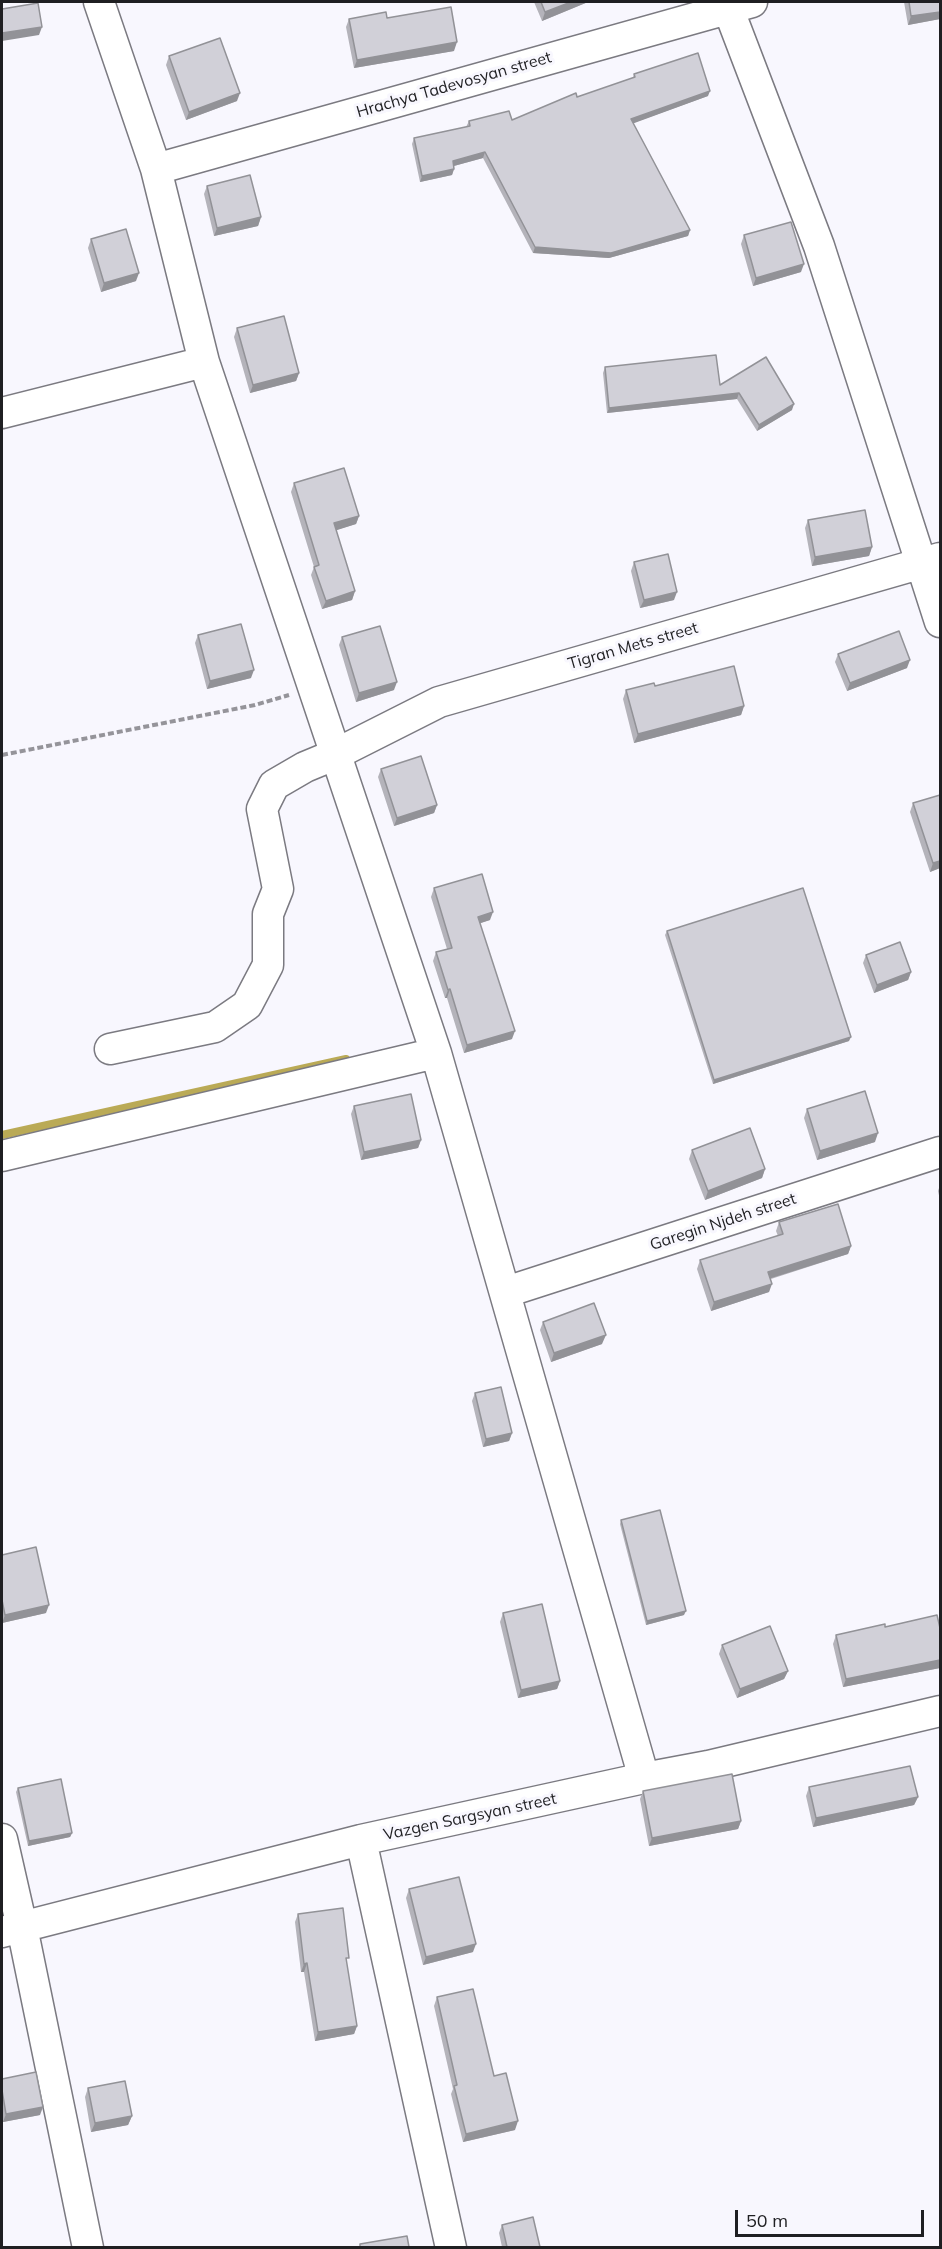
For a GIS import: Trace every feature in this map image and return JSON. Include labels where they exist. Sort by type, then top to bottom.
[{"type":"street","points":[[99,2],[156,169],[204,362],[334,755],[436,1053],[644,1778]]},
{"type":"street","points":[[740,5],[819,246],[931,561],[940,622]]},
{"type":"street","name":"Hrachya Tadevosyan street","points":[[156,169],[740,5]]},
{"type":"street","points":[[2,412],[204,362]]},
{"type":"street","name":"Tigran Mets street","points":[[110,1048],[215,1027],[247,1005],[268,965],[268,914],[278,889],[262,809],[274,785],[305,767],[334,755],[439,702],[931,561]]},
{"type":"street","points":[[2,1156],[436,1053]]},
{"type":"street","name":"Garegin Njdeh street","points":[[506,1292],[940,1152]]},
{"type":"street","name":"Vazgen Sargsyan street","points":[[12,1929],[361,1840],[644,1778],[708,1767],[940,1711]]},
{"type":"street","points":[[2,1839],[12,1929],[87,2247]]},
{"type":"street","points":[[361,1840],[451,2247]]},
{"type":"path","points":[[2,755],[255,705],[312,688]]},
{"type":"building","points":[[541,2],[571,2],[545,12]]},
{"type":"building","points":[[909,2],[940,2],[940,12],[911,16]]},
{"type":"building","points":[[38,3],[42,27],[2,33],[2,9]]},
{"type":"building","points":[[451,7],[457,42],[357,60],[349,19],[386,12],[387,18]]},
{"type":"building","points":[[220,38],[240,93],[189,112],[169,56]]},
{"type":"building","points":[[698,53],[710,91],[631,119],[690,230],[611,253],[535,247],[485,152],[453,161],[454,169],[422,176],[414,138],[470,126],[469,121],[509,111],[512,120],[576,93],[577,97],[635,77],[634,74]]},
{"type":"building","points":[[250,175],[261,217],[217,228],[207,186]]},
{"type":"building","points":[[791,222],[804,264],[756,278],[744,235]]},
{"type":"building","points":[[126,229],[139,273],[104,283],[91,239]]},
{"type":"building","points":[[284,316],[299,373],[253,385],[237,328]]},
{"type":"building","points":[[716,355],[720,385],[766,357],[794,404],[759,425],[739,393],[609,408],[605,367]]},
{"type":"building","points":[[344,468],[359,516],[334,523],[355,591],[326,601],[314,567],[319,565],[294,483]]},
{"type":"building","points":[[865,510],[872,547],[815,557],[808,520]]},
{"type":"building","points":[[668,554],[677,592],[644,600],[634,562]]},
{"type":"building","points":[[241,624],[254,670],[210,681],[198,635]]},
{"type":"building","points":[[380,626],[397,682],[359,693],[342,637]]},
{"type":"building","points":[[899,631],[910,660],[850,683],[838,654]]},
{"type":"building","points":[[734,666],[744,706],[638,734],[626,690],[654,683],[655,686]]},
{"type":"building","points":[[421,756],[437,805],[397,818],[381,769]]},
{"type":"building","points":[[940,795],[940,861],[933,863],[913,803]]},
{"type":"building","points":[[482,874],[493,912],[478,917],[515,1031],[467,1045],[436,952],[452,948],[434,888]]},
{"type":"building","points":[[803,888],[851,1037],[714,1080],[667,931]]},
{"type":"building","points":[[900,942],[911,972],[877,985],[866,955]]},
{"type":"building","points":[[865,1091],[878,1133],[820,1151],[807,1109]]},
{"type":"building","points":[[411,1094],[421,1140],[364,1152],[354,1106]]},
{"type":"building","points":[[750,1128],[765,1169],[708,1191],[692,1150]]},
{"type":"building","points":[[838,1204],[851,1246],[768,1272],[772,1284],[714,1302],[700,1260],[783,1234],[779,1222]]},
{"type":"building","points":[[594,1303],[606,1335],[554,1353],[543,1322]]},
{"type":"building","points":[[501,1387],[512,1433],[486,1439],[475,1393]]},
{"type":"building","points":[[660,1510],[686,1611],[647,1621],[621,1520]]},
{"type":"building","points":[[36,1547],[49,1605],[5,1615],[2,1600],[2,1555]]},
{"type":"building","points":[[542,1604],[560,1681],[521,1690],[503,1613]]},
{"type":"building","points":[[937,1615],[940,1628],[940,1660],[846,1679],[836,1635]]},
{"type":"building","points":[[770,1626],[788,1671],[740,1689],[722,1645]]},
{"type":"building","points":[[910,1766],[918,1797],[816,1818],[809,1787]]},
{"type":"building","points":[[732,1774],[741,1821],[652,1838],[643,1791]]},
{"type":"building","points":[[61,1779],[72,1833],[29,1841],[18,1788]]},
{"type":"building","points":[[459,1877],[476,1944],[426,1957],[409,1889]]},
{"type":"building","points":[[343,1908],[349,1958],[346,1958],[357,2026],[318,2032],[307,1963],[304,1964],[298,1914]]},
{"type":"building","points":[[473,1989],[494,2076],[506,2073],[518,2121],[466,2134],[437,1997]]},
{"type":"building","points":[[36,2072],[43,2107],[6,2114],[2,2079]]},
{"type":"building","points":[[125,2081],[132,2116],[95,2123],[88,2088]]},
{"type":"building","points":[[533,2217],[540,2247],[507,2247],[502,2225]]},
{"type":"building","points":[[407,2236],[409,2247],[360,2247],[360,2244]]},
{"type":"waterway","points":[[2,1135],[346,1059]]}]
